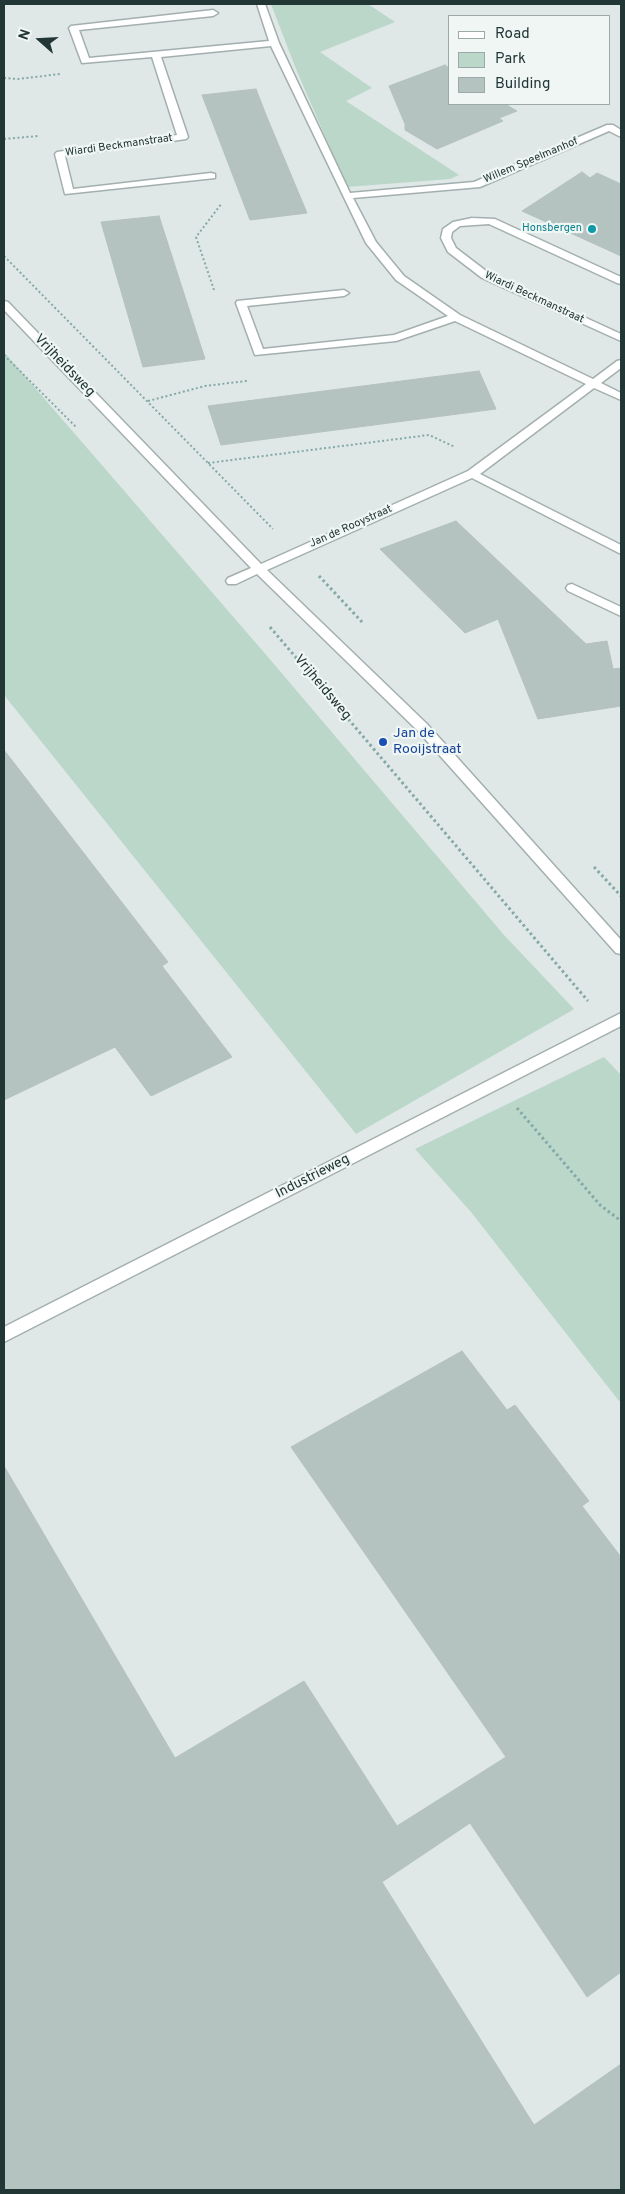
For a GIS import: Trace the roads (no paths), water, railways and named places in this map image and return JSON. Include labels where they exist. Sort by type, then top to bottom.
[{"type":"street","points":[[262,4],[274,43],[347,196],[371,243],[400,278],[456,317],[621,398]]},
{"type":"street","points":[[214,13],[74,28],[85,61],[156,56],[274,43]]},
{"type":"street","name":"Wiardi Beckmanstraat","points":[[156,56],[183,136],[60,154],[69,192],[211,176]]},
{"type":"street","name":"Willem Speelmanhof","points":[[347,196],[476,185],[610,127],[621,134]]},
{"type":"street","name":"Wiardi Beckmanstraat","points":[[621,281],[491,221],[472,221],[457,224],[447,231],[446,238],[452,250],[486,276],[621,338]]},
{"type":"street","points":[[344,293],[241,303],[259,353],[396,338],[456,317]]},
{"type":"street","name":"Vrijheidsweg","points":[[4,304],[259,569],[422,727],[621,949]]},
{"type":"street","points":[[592,383],[621,362]]},
{"type":"street","name":"Jan de Rooystraat","points":[[232,581],[472,474],[592,383]]},
{"type":"street","points":[[472,474],[621,550]]},
{"type":"street","points":[[572,588],[621,612]]},
{"type":"street","name":"Industrieweg","points":[[4,1335],[615,1022]]},
{"type":"place","name":"Honsbergen","points":[[592,229]]},
{"type":"place","name":"Jan de Rooijstraat","points":[[383,742]]}]
